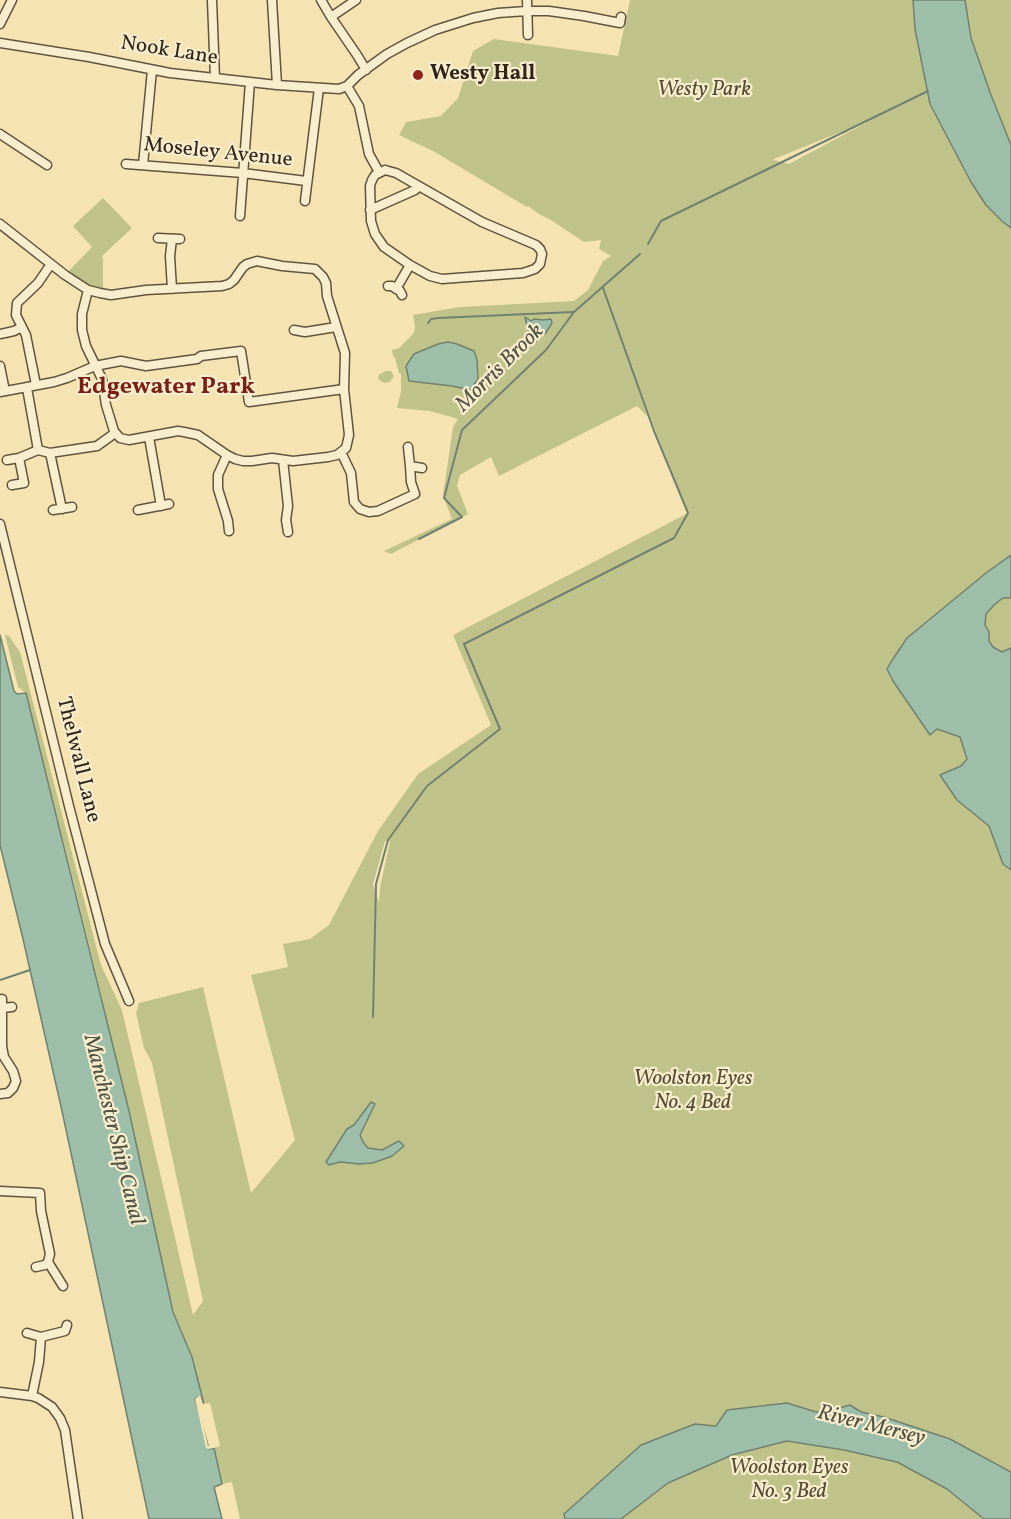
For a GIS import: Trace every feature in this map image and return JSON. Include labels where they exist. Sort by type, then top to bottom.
[{"type":"street","points":[[0,24],[12,0]]},
{"type":"street","points":[[212,0],[215,78]]},
{"type":"street","points":[[272,0],[277,85]]},
{"type":"street","points":[[321,0],[366,70]]},
{"type":"street","points":[[331,17],[356,0]]},
{"type":"street","points":[[526,0],[528,35]]},
{"type":"street","points":[[379,172],[369,154],[359,106],[347,86],[387,54],[435,30],[486,15],[549,11],[620,23],[621,17]]},
{"type":"street","name":"Nook Lane","points":[[0,43],[152,70],[215,78],[333,89],[347,86]]},
{"type":"street","points":[[143,165],[152,70]]},
{"type":"street","points":[[240,216],[250,82]]},
{"type":"street","points":[[305,201],[319,88]]},
{"type":"street","points":[[0,134],[47,165]]},
{"type":"street","name":"Moseley Avenue","points":[[126,164],[243,173],[306,181]]},
{"type":"street","points":[[385,170],[418,186],[482,222],[536,245],[540,249],[540,264],[536,269],[524,273],[442,279],[430,276],[410,265],[384,247],[375,234],[371,221],[370,186],[379,172],[385,170]]},
{"type":"street","points":[[370,210],[415,190],[418,186]]},
{"type":"street","points":[[2,230],[88,290],[111,294],[222,286],[229,284],[243,267],[252,262],[315,269],[326,283],[327,296],[345,353],[344,389],[349,435],[347,445],[333,456],[293,461],[272,458],[252,462],[235,459],[191,433],[178,431],[129,440],[120,438],[115,433],[106,405],[102,379],[86,346],[82,330],[82,314],[88,290]]},
{"type":"street","points":[[158,238],[176,239],[170,256],[172,289]]},
{"type":"street","points":[[36,385],[26,335],[16,315],[17,303],[38,283],[51,264]]},
{"type":"street","points":[[395,290],[410,265]]},
{"type":"street","points":[[0,334],[22,327]]},
{"type":"street","points":[[294,330],[305,332],[336,327]]},
{"type":"street","points":[[0,366],[3,392],[67,378],[95,366],[121,361],[146,366],[241,351],[249,402],[344,389]]},
{"type":"street","points":[[27,388],[38,450]]},
{"type":"street","points":[[7,460],[38,450],[50,453],[97,446],[115,433]]},
{"type":"street","points":[[138,510],[165,505],[149,437]]},
{"type":"street","points":[[341,452],[351,473],[354,502],[360,509],[369,512],[378,511],[415,494],[411,483],[408,447]]},
{"type":"street","points":[[50,453],[63,509]]},
{"type":"street","points":[[227,455],[218,475],[218,489],[229,531]]},
{"type":"street","points":[[12,485],[24,483],[19,458]]},
{"type":"street","points":[[283,460],[288,506],[286,520],[288,532]]},
{"type":"street","points":[[410,466],[422,468]]},
{"type":"street","name":"Thelwall Lane","points":[[0,524],[105,944],[129,1001]]},
{"type":"street","points":[[0,1094],[8,1093],[16,1082],[13,1071],[4,1057],[2,1046],[2,999]]},
{"type":"street","points":[[2,1008],[12,1007]]},
{"type":"street","points":[[0,1191],[45,1193],[40,1211],[50,1254],[45,1265],[36,1267]]},
{"type":"street","points":[[48,1262],[63,1286]]},
{"type":"street","points":[[27,1333],[41,1337],[67,1332]]},
{"type":"street","points":[[32,1396],[41,1337]]},
{"type":"street","points":[[0,1392],[38,1398],[52,1407],[63,1423],[78,1519]]},
{"type":"green space","name":"Woolston Eyes No. 4 Bed","points":[[630,0],[913,0],[915,29],[930,104],[971,182],[986,205],[1011,228],[1011,1472],[950,1439],[884,1417],[861,1412],[851,1405],[816,1412],[787,1403],[727,1410],[716,1426],[641,1445],[564,1514],[565,1519],[240,1519],[232,1482],[222,1484],[214,1448],[220,1446],[210,1403],[204,1404],[192,1357],[173,1312],[76,891],[26,693],[18,687],[5,635],[9,636],[20,652],[101,965],[122,1010],[193,1315],[203,1301],[152,1063],[144,1048],[136,1013],[139,1003],[203,987],[251,1193],[295,1140],[251,975],[288,967],[283,944],[310,939],[329,925],[378,831],[418,774],[491,725],[453,635],[688,513],[643,400],[647,416],[637,406],[499,476],[491,457],[460,475],[457,486],[468,514],[391,554],[384,551],[452,519],[443,495],[453,427],[458,419],[430,411],[397,408],[401,391],[401,374],[392,350],[399,348],[414,333],[413,315],[460,307],[574,301],[588,290],[603,261],[611,256],[599,249],[601,240],[584,242],[528,206],[433,151],[399,135],[406,122],[441,116],[458,98],[473,51],[494,39],[618,56]],"holes":[[[873,119],[789,164],[774,160],[774,159]],[[385,841],[390,841],[379,902],[373,884]]]},
{"type":"green space","points":[[965,0],[1011,0],[1011,144],[971,38]]},
{"type":"green space","points":[[103,198],[132,228],[102,256],[103,293],[65,275],[92,247],[73,226]]},
{"type":"green space","points":[[386,371],[391,371],[394,376],[390,382],[384,383],[378,377]]},
{"type":"green space","name":"Woolston Eyes No. 3 Bed","points":[[787,1441],[844,1450],[897,1462],[947,1489],[984,1519],[621,1519],[668,1483],[732,1455]]},
{"type":"water","points":[[913,0],[965,0],[971,38],[1011,145],[1011,228],[986,205],[971,182],[930,104],[915,29]]},
{"type":"water","points":[[525,317],[531,321],[551,319],[552,323],[545,334],[538,336],[536,342],[530,339]]},
{"type":"water","points":[[448,342],[474,351],[478,379],[470,390],[409,381],[406,366],[414,354]]},
{"type":"water","points":[[1011,555],[1011,598],[1003,598],[994,605],[986,614],[985,625],[993,647],[1002,652],[1011,648],[1011,870],[1003,864],[989,826],[957,800],[940,775],[961,766],[967,759],[960,737],[937,729],[930,735],[887,669],[907,638]]},
{"type":"water","name":"Manchester Ship Canal","points":[[0,635],[14,691],[17,694],[26,693],[129,1111],[173,1312],[192,1357],[204,1404],[200,1396],[195,1399],[209,1449],[214,1448],[222,1484],[214,1487],[222,1519],[149,1519],[62,1111],[0,845]]},
{"type":"water","points":[[371,1102],[375,1104],[360,1135],[363,1142],[368,1148],[382,1150],[399,1141],[404,1146],[392,1156],[373,1163],[340,1162],[329,1165],[326,1162],[347,1129],[354,1125]]},
{"type":"water","name":"River Mersey","points":[[787,1403],[816,1412],[850,1405],[861,1412],[884,1417],[950,1439],[1011,1472],[1011,1519],[984,1519],[947,1489],[897,1462],[844,1450],[787,1441],[732,1455],[668,1483],[621,1519],[565,1519],[564,1514],[641,1445],[695,1424],[716,1426],[727,1410]]},
{"type":"pier","points":[[200,1395],[203,1404],[207,1403],[202,1407],[198,1401],[208,1446],[217,1447],[209,1449],[206,1448],[195,1399]]},
{"type":"waterway","name":"Morris Brook","points":[[648,244],[661,221],[928,91]]},
{"type":"waterway","name":"Morris Brook","points":[[419,539],[462,517],[444,498],[462,430],[546,350],[574,312],[640,254]]},
{"type":"waterway","points":[[373,1017],[376,884],[388,840],[427,786],[500,729],[464,644],[674,538],[688,513],[654,431],[603,288]]},
{"type":"waterway","points":[[428,323],[431,319],[438,318],[573,312]]},
{"type":"waterway","points":[[0,980],[30,970]]},
{"type":"place","name":"Westy Hall","points":[[418,75]]},
{"type":"district","name":"Edgewater Park","points":[[166,389]]},
{"type":"park label","name":"Westy Park","points":[[704,91]]}]
